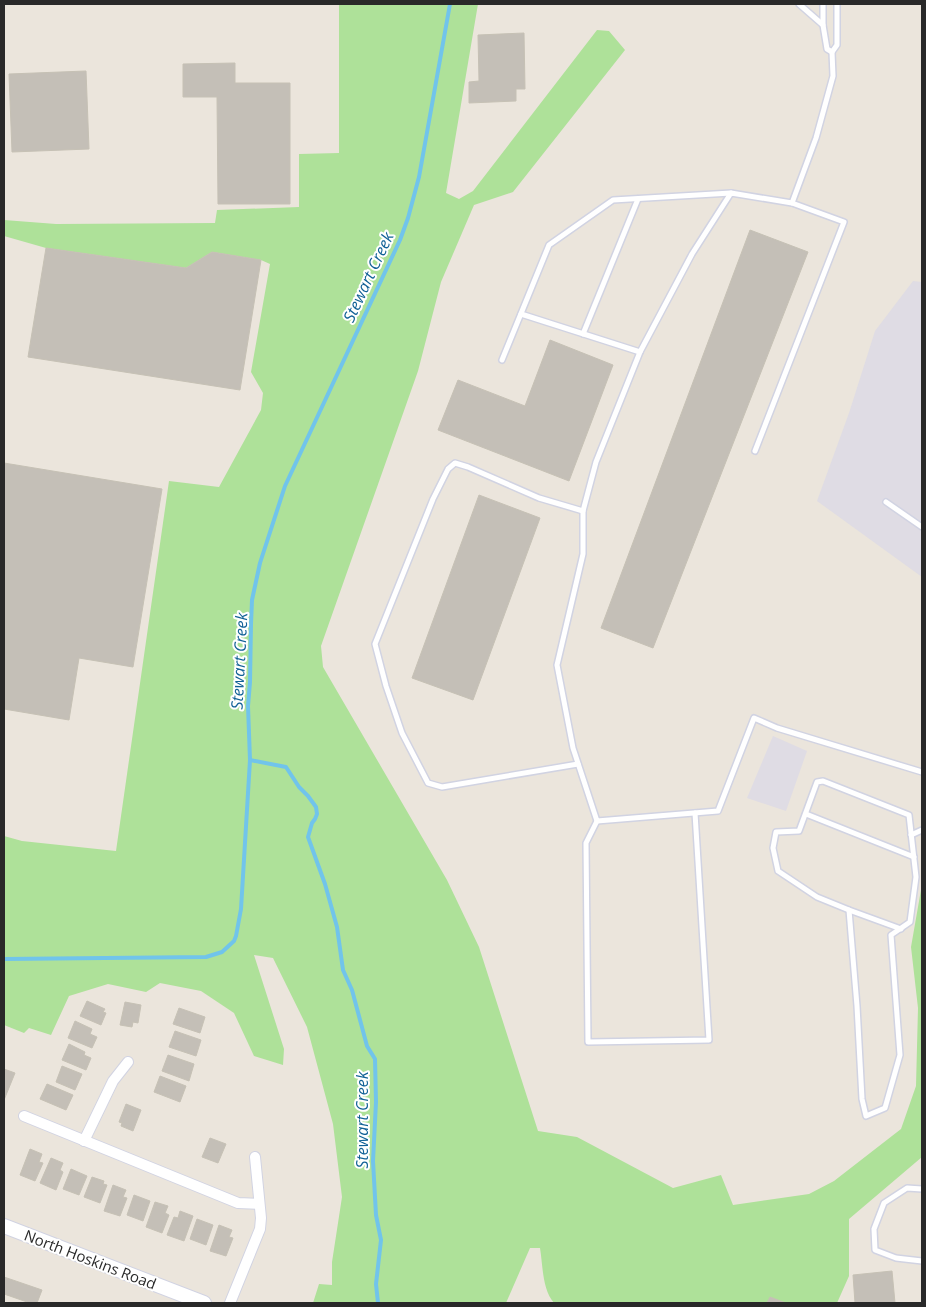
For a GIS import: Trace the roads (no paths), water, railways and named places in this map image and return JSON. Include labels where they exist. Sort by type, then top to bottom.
[{"type":"street","points":[[84,1141],[113,1081],[128,1062]]},
{"type":"street","points":[[24,1116],[238,1203],[259,1204]]},
{"type":"street","points":[[230,1303],[260,1229],[261,1218],[255,1157]]},
{"type":"street","name":"North Hoskins Road","points":[[4,1226],[204,1303]]},
{"type":"lane","points":[[798,4],[823,25]]},
{"type":"lane","points":[[823,4],[823,25],[827,49],[832,52]]},
{"type":"lane","points":[[792,203],[816,138],[833,76],[832,52],[837,45],[837,4]]},
{"type":"lane","points":[[695,813],[709,1040],[588,1042],[586,843],[597,821],[573,748],[557,665],[583,554],[583,512],[596,462],[640,352],[692,254],[731,193]]},
{"type":"lane","points":[[502,360],[549,244],[613,200],[731,193],[792,203],[844,222],[755,451]]},
{"type":"lane","points":[[583,334],[638,199]]},
{"type":"lane","points":[[521,314],[640,352]]},
{"type":"lane","points":[[578,764],[442,787],[428,783],[402,733],[386,686],[375,644],[433,499],[448,469],[455,463],[539,498],[583,512]]},
{"type":"lane","points":[[886,502],[922,527]]},
{"type":"lane","points":[[597,821],[718,811],[754,718],[776,728],[922,772]]},
{"type":"lane","points":[[849,910],[858,1006],[862,1099],[866,1116],[885,1108],[900,1056],[892,935],[902,929],[910,922],[916,877],[909,815],[823,780],[817,782],[799,831],[776,832],[773,848],[778,872],[816,897],[902,929]]},
{"type":"lane","points":[[806,814],[914,857]]},
{"type":"lane","points":[[911,835],[922,830]]},
{"type":"lane","points":[[922,1190],[907,1188],[884,1203],[874,1229],[875,1250],[896,1258],[922,1261]]},
{"type":"waterway","name":"Stewart Creek","points":[[4,959],[206,957],[222,952],[234,941],[241,909],[250,760],[248,706],[252,600],[260,563],[285,486],[400,240],[408,218],[419,177],[450,4]]},
{"type":"waterway","name":"Stewart Creek","points":[[250,760],[286,767],[299,787],[316,807],[317,814],[308,837],[325,884],[337,927],[343,970],[352,990],[367,1046],[375,1059],[376,1102],[373,1161],[376,1215],[381,1240],[376,1284],[378,1303]]}]
